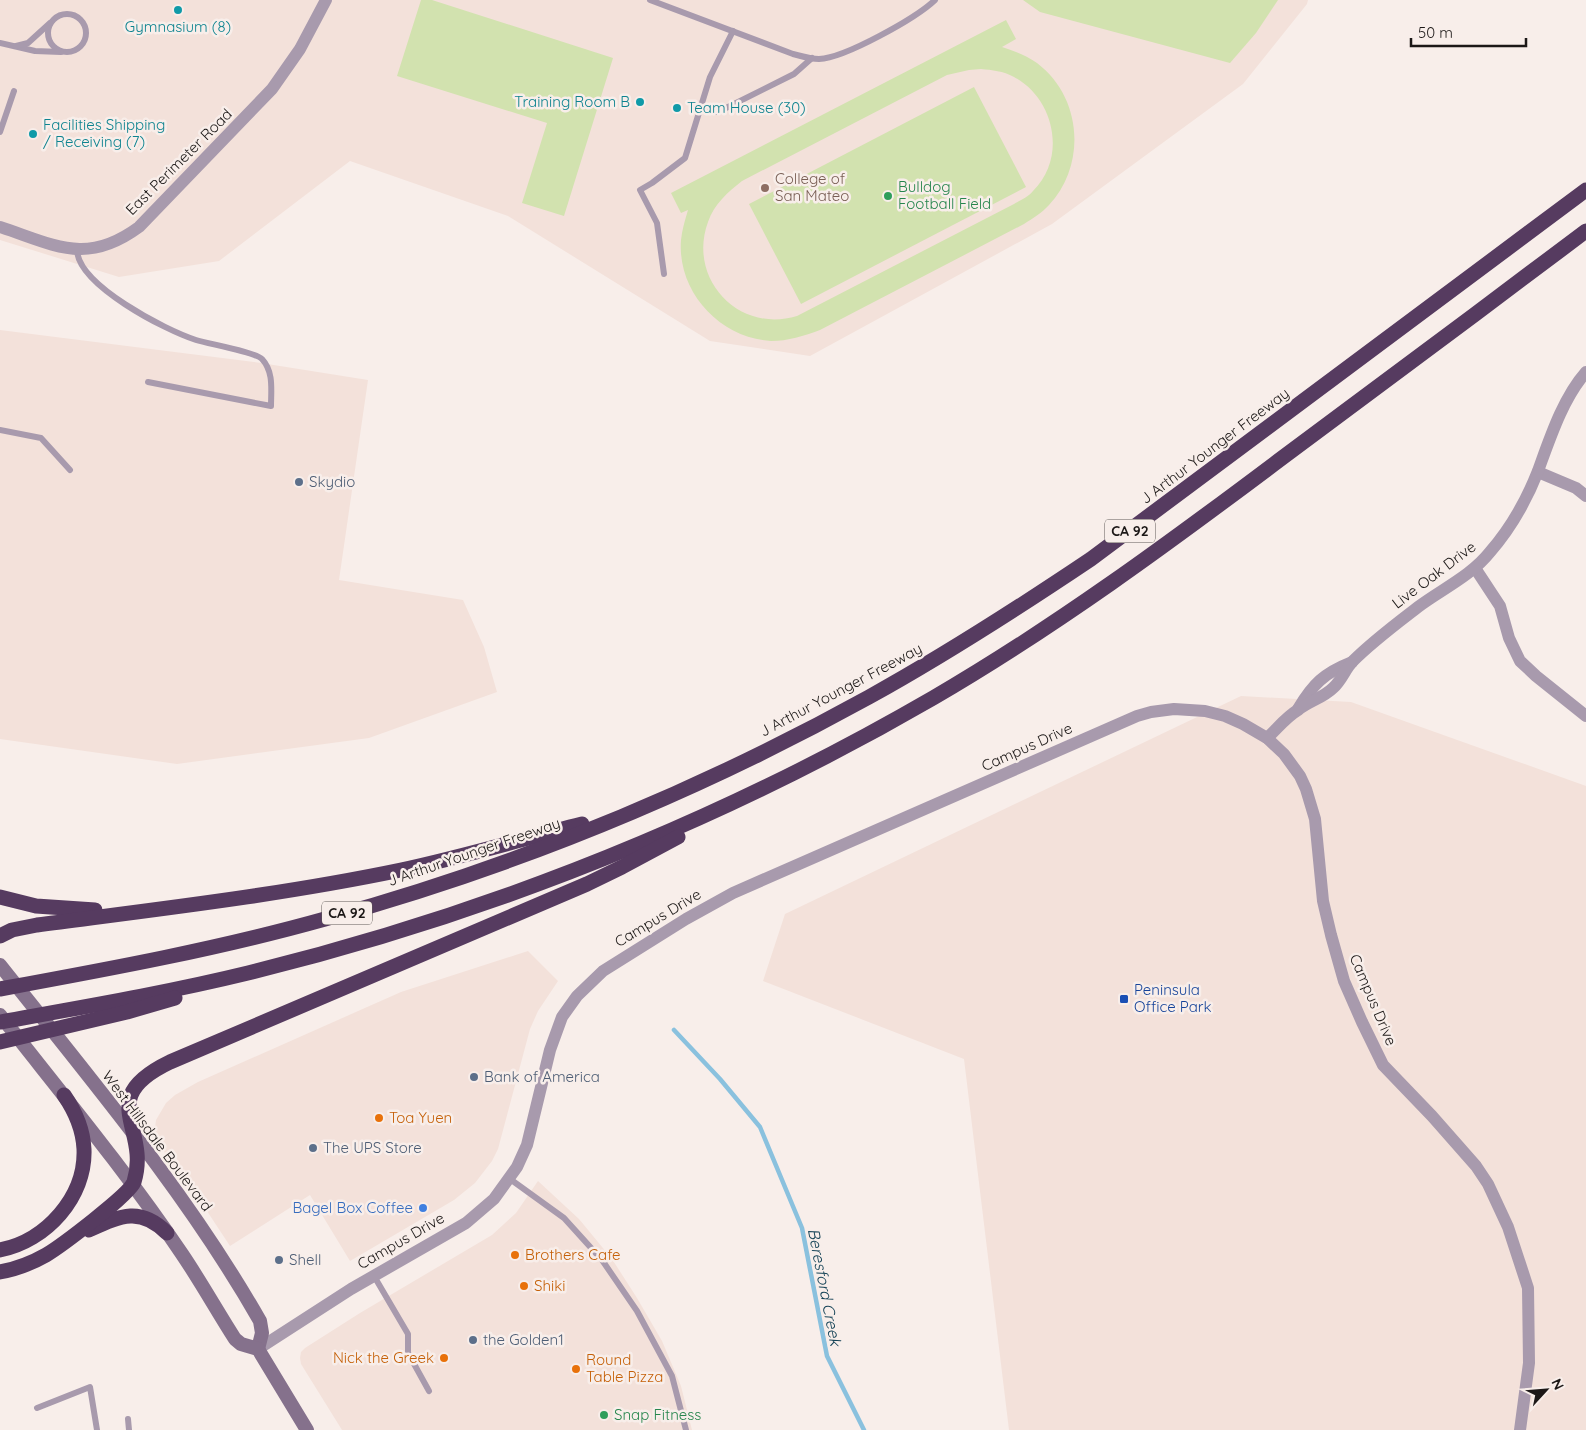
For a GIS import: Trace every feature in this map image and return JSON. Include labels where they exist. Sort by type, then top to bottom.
[{"type":"highway","name":"J Arthur Younger Freeway","points":[[0,989],[219,946],[348,913],[484,870],[636,810],[733,766],[843,711],[948,651],[1038,595],[1145,520],[1586,190]]},
{"type":"highway","name":"CA 92","points":[[0,1022],[179,988],[277,966],[407,929],[511,894],[651,839],[750,794],[841,749],[1001,657],[1072,611],[1161,548],[1586,231]]},
{"type":"highway","points":[[0,1272],[30,1263],[49,1253],[118,1200],[133,1185],[137,1158],[135,1136],[129,1114],[130,1098],[141,1080],[154,1070],[587,884],[652,852],[750,794]]},
{"type":"highway","points":[[0,936],[30,926],[277,892],[400,870],[636,810]]},
{"type":"highway","points":[[0,897],[36,906],[131,913]]},
{"type":"highway","points":[[0,1042],[160,1002],[277,966]]},
{"type":"highway","points":[[0,1250],[21,1243],[45,1228],[64,1208],[74,1192],[84,1158],[83,1139],[77,1119],[64,1095]]},
{"type":"highway","points":[[65,1242],[112,1220],[133,1215],[151,1220],[167,1233]]},
{"type":"main road","name":"West Hillsdale Boulevard","points":[[0,966],[135,1136],[204,1229],[260,1321],[262,1333],[258,1349]]},
{"type":"main road","points":[[0,1015],[133,1185],[192,1268],[235,1338],[241,1344],[258,1349],[307,1430]]},
{"type":"street","name":"East Perimeter Road","points":[[0,227],[77,250],[104,247],[127,236],[139,227],[272,89],[300,49],[326,0]]},
{"type":"street","name":"Live Oak Drive","points":[[1267,738],[1298,709],[1320,678],[1332,670],[1352,662],[1419,606],[1475,568],[1490,553],[1510,525],[1538,472],[1556,424],[1574,389],[1586,372]]},
{"type":"street","points":[[1538,472],[1576,488],[1586,496]]},
{"type":"street","points":[[1475,568],[1500,606],[1509,638],[1520,661],[1586,716]]},
{"type":"street","name":"Campus Drive","points":[[258,1349],[374,1276],[466,1222],[486,1207],[510,1179],[527,1145],[550,1050],[559,1024],[586,986],[603,971],[717,901],[758,882],[1137,716],[1174,709],[1205,711],[1234,719],[1267,738],[1284,754],[1306,789],[1312,805],[1317,831],[1323,901],[1344,981],[1383,1065],[1432,1116],[1476,1166],[1488,1184],[1508,1227],[1528,1288],[1529,1363],[1520,1430]]},
{"type":"lane","points":[[650,0],[793,54],[812,58],[833,56],[847,52],[916,15],[936,0]]},
{"type":"lane","points":[[3,44],[20,46],[28,43],[53,20],[58,16],[71,14],[82,21],[86,27],[82,46],[70,52],[63,52],[52,45],[48,32],[53,20]]},
{"type":"lane","points":[[664,274],[657,223],[640,190],[685,158],[710,78],[733,31]]},
{"type":"lane","points":[[3,44],[35,51],[70,52]]},
{"type":"lane","points":[[700,109],[708,112],[718,112],[794,74],[812,58]]},
{"type":"lane","points":[[0,132],[14,90]]},
{"type":"lane","points":[[77,250],[77,259],[96,283],[113,298],[196,340],[260,357],[268,367],[271,381],[271,406],[148,382]]},
{"type":"lane","points":[[0,430],[41,438],[70,470]]},
{"type":"lane","points":[[510,1179],[564,1218],[602,1260],[637,1311],[672,1376],[686,1430]]},
{"type":"lane","points":[[374,1276],[408,1334],[408,1353],[429,1391]]},
{"type":"lane","points":[[37,1408],[90,1387],[97,1430]]},
{"type":"lane","points":[[128,1419],[129,1430]]},
{"type":"shaded area","name":"College of San Mateo","points":[[0,0],[1308,0],[1307,4],[1243,84],[1052,224],[810,356],[710,341],[508,216],[350,161],[219,261],[119,277],[0,240]]},
{"type":"shaded area","points":[[0,330],[261,363],[368,380],[339,580],[463,600],[484,647],[497,692],[369,738],[177,764],[0,739]]},
{"type":"shaded area","points":[[1241,696],[1351,702],[1586,786],[1586,1430],[1009,1430],[964,1059],[763,981],[785,914]]},
{"type":"shaded area","points":[[528,951],[558,981],[538,1011],[530,1029],[498,1149],[492,1161],[475,1183],[454,1200],[350,1261],[310,1195],[230,1246],[162,1149],[157,1139],[156,1120],[166,1103],[175,1095],[198,1082],[401,992]]},
{"type":"shaded area","points":[[538,1181],[579,1219],[612,1259],[637,1298],[662,1341],[681,1386],[692,1430],[342,1430],[301,1364],[301,1352],[360,1313],[492,1235],[516,1213]]},
{"type":"green space","points":[[421,0],[432,0],[613,58],[564,216],[522,203],[547,123],[397,76]]},
{"type":"green space","points":[[1023,0],[1278,0],[1256,33],[1230,63],[1040,12]]},
{"type":"green space","points":[[1006,20],[1016,39],[1002,47],[1033,60],[1052,77],[1063,94],[1071,112],[1074,131],[1074,151],[1069,170],[1061,189],[1049,205],[1037,215],[1024,224],[820,330],[784,340],[771,341],[752,338],[735,331],[705,309],[694,294],[686,277],[682,259],[681,236],[688,210],[681,213],[671,193]],"holes":[[[981,69],[998,71],[1014,77],[1028,87],[1039,99],[1047,114],[1052,130],[1053,146],[1050,162],[1044,178],[1029,195],[797,316],[776,319],[756,317],[738,309],[723,297],[712,282],[705,263],[703,243],[708,222],[718,204],[742,181],[947,75]]]},
{"type":"green space","name":"Bulldog Football Field","points":[[974,87],[1026,187],[801,304],[749,204]]},
{"type":"waterway","name":"Beresford Creek","points":[[674,1030],[720,1079],[760,1127],[802,1228],[827,1356],[864,1430]]},
{"type":"place","name":"Gymnasium (8)","points":[[178,10]]},
{"type":"place","name":"Training Room B","points":[[640,102]]},
{"type":"place","name":"Team House (30)","points":[[677,108]]},
{"type":"place","name":"Facilities Shipping / Receiving (7)","points":[[33,134]]},
{"type":"place","name":"College of San Mateo","points":[[765,188]]},
{"type":"place","name":"Bulldog Football Field","points":[[888,196]]},
{"type":"place","name":"Skydio","points":[[299,482]]},
{"type":"place","name":"Peninsula Office Park","points":[[1124,999]]},
{"type":"place","name":"Bank of America","points":[[474,1077]]},
{"type":"place","name":"Toa Yuen","points":[[379,1118]]},
{"type":"place","name":"The UPS Store","points":[[313,1148]]},
{"type":"place","name":"Bagel Box Coffee","points":[[423,1208]]},
{"type":"place","name":"Brothers Cafe","points":[[515,1255]]},
{"type":"place","name":"Shell","points":[[279,1260]]},
{"type":"place","name":"Shiki","points":[[524,1286]]},
{"type":"place","name":"the Golden1","points":[[473,1340]]},
{"type":"place","name":"Nick the Greek","points":[[444,1358]]},
{"type":"place","name":"Round Table Pizza","points":[[576,1369]]},
{"type":"place","name":"Snap Fitness","points":[[604,1415]]}]
